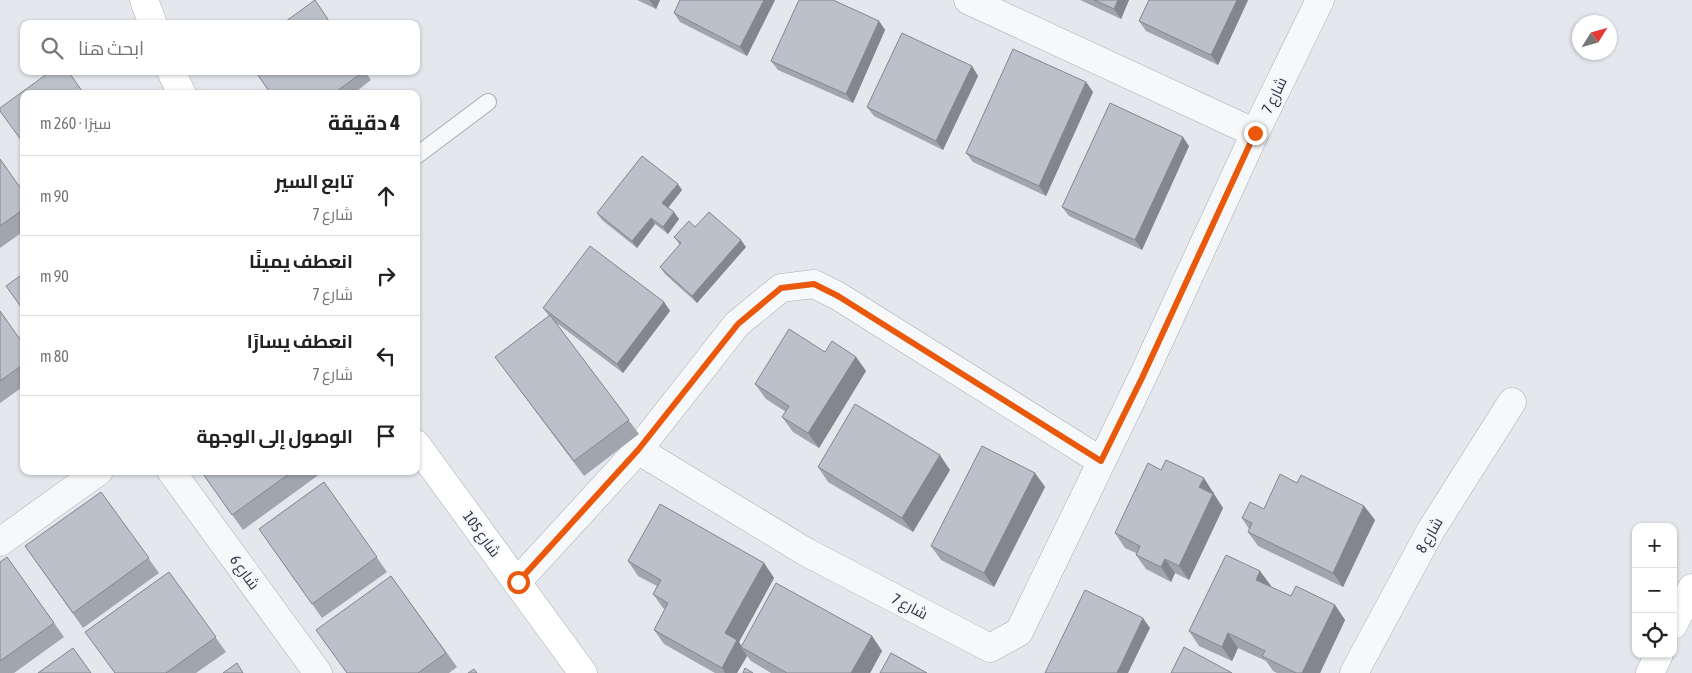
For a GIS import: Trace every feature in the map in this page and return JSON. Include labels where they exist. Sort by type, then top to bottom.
[{"type":"street","points":[[144,0],[152,20]]},
{"type":"street","points":[[968,0],[1255,133]]},
{"type":"street","name":"شارع 7","points":[[638,450],[806,552],[990,648],[1019,632],[1142,378],[1255,133],[1320,0]]},
{"type":"street","points":[[173,75],[180,90]]},
{"type":"street","points":[[518,582],[638,450],[738,324],[781,288],[814,284],[838,296],[1101,461]]},
{"type":"street","name":"شارع 8","points":[[1354,673],[1430,530],[1512,402]]},
{"type":"street","name":"شارع 105","points":[[420,449],[583,673]]},
{"type":"street","points":[[0,542],[93,475]]},
{"type":"street","name":"شارع 6","points":[[174,475],[318,673]]},
{"type":"street","points":[[1677,617],[1692,588]]},
{"type":"street","points":[[1650,673],[1657,658]]},
{"type":"lane","points":[[420,153],[488,102]]},
{"type":"building","points":[[315,0],[328,20],[288,20]]},
{"type":"building","points":[[680,0],[764,0],[740,47],[674,13]]},
{"type":"building","points":[[799,0],[833,0],[879,21],[846,94],[771,61]]},
{"type":"building","points":[[1094,0],[1118,0],[1114,9]]},
{"type":"building","points":[[1149,0],[1237,0],[1211,55],[1139,21]]},
{"type":"building","points":[[902,33],[972,66],[936,141],[867,107]]},
{"type":"building","points":[[1013,49],[1086,82],[1039,186],[966,153]]},
{"type":"building","points":[[45,75],[71,75],[81,90],[25,90]]},
{"type":"building","points":[[258,75],[359,75],[338,90],[268,90]]},
{"type":"building","points":[[20,93],[20,138],[0,111],[0,108]]},
{"type":"building","points":[[1110,103],[1183,137],[1135,240],[1062,207]]},
{"type":"building","points":[[642,156],[678,184],[662,203],[674,212],[663,227],[651,218],[632,241],[597,213]]},
{"type":"building","points":[[0,159],[20,187],[20,212],[0,226]]},
{"type":"building","points":[[709,212],[741,240],[692,296],[660,267],[681,243],[674,237],[689,221],[695,227]]},
{"type":"building","points":[[590,246],[664,302],[617,364],[543,308]]},
{"type":"building","points":[[20,276],[20,305],[6,286]]},
{"type":"building","points":[[0,311],[20,339],[20,367],[0,381]]},
{"type":"building","points":[[550,315],[629,420],[574,461],[495,357]]},
{"type":"building","points":[[789,329],[825,352],[832,341],[856,357],[808,433],[782,417],[789,406],[755,384]]},
{"type":"building","points":[[855,404],[940,455],[902,518],[818,467]]},
{"type":"building","points":[[982,446],[1035,473],[984,573],[931,546]]},
{"type":"building","points":[[1166,460],[1204,478],[1199,487],[1213,494],[1179,566],[1165,559],[1161,567],[1136,555],[1140,546],[1115,533],[1148,463],[1161,470]]},
{"type":"building","points":[[1280,474],[1297,483],[1301,475],[1364,506],[1333,573],[1248,532],[1252,523],[1242,518],[1250,502],[1264,509]]},
{"type":"building","points":[[204,475],[287,475],[232,515]]},
{"type":"building","points":[[324,482],[377,557],[312,604],[259,529]]},
{"type":"building","points":[[101,492],[149,558],[73,613],[25,546]]},
{"type":"building","points":[[660,504],[764,563],[725,633],[737,640],[722,668],[654,630],[668,603],[653,594],[661,580],[628,561]]},
{"type":"building","points":[[1226,555],[1260,571],[1256,580],[1291,596],[1296,586],[1335,605],[1302,673],[1296,673],[1262,656],[1265,651],[1228,633],[1222,647],[1189,631]]},
{"type":"building","points":[[7,557],[54,623],[0,661],[0,562]]},
{"type":"building","points":[[169,572],[216,637],[166,673],[115,673],[85,632]]},
{"type":"building","points":[[391,576],[446,653],[418,673],[347,673],[316,630]]},
{"type":"building","points":[[776,583],[872,636],[851,673],[787,673],[741,647]]},
{"type":"building","points":[[1085,590],[1143,618],[1117,673],[1045,673]]},
{"type":"building","points":[[1184,647],[1232,673],[1171,673]]},
{"type":"building","points":[[73,648],[91,673],[38,673]]},
{"type":"building","points":[[891,653],[927,673],[880,673]]},
{"type":"building","points":[[237,663],[243,673],[223,673]]},
{"type":"building","points":[[745,668],[753,673],[743,673]]},
{"type":"building","points":[[474,669],[477,673],[468,673]]},
{"type":"route","points":[[518,582],[638,450],[738,324],[781,288],[814,284],[838,296],[1101,461],[1142,378],[1255,133]]}]
